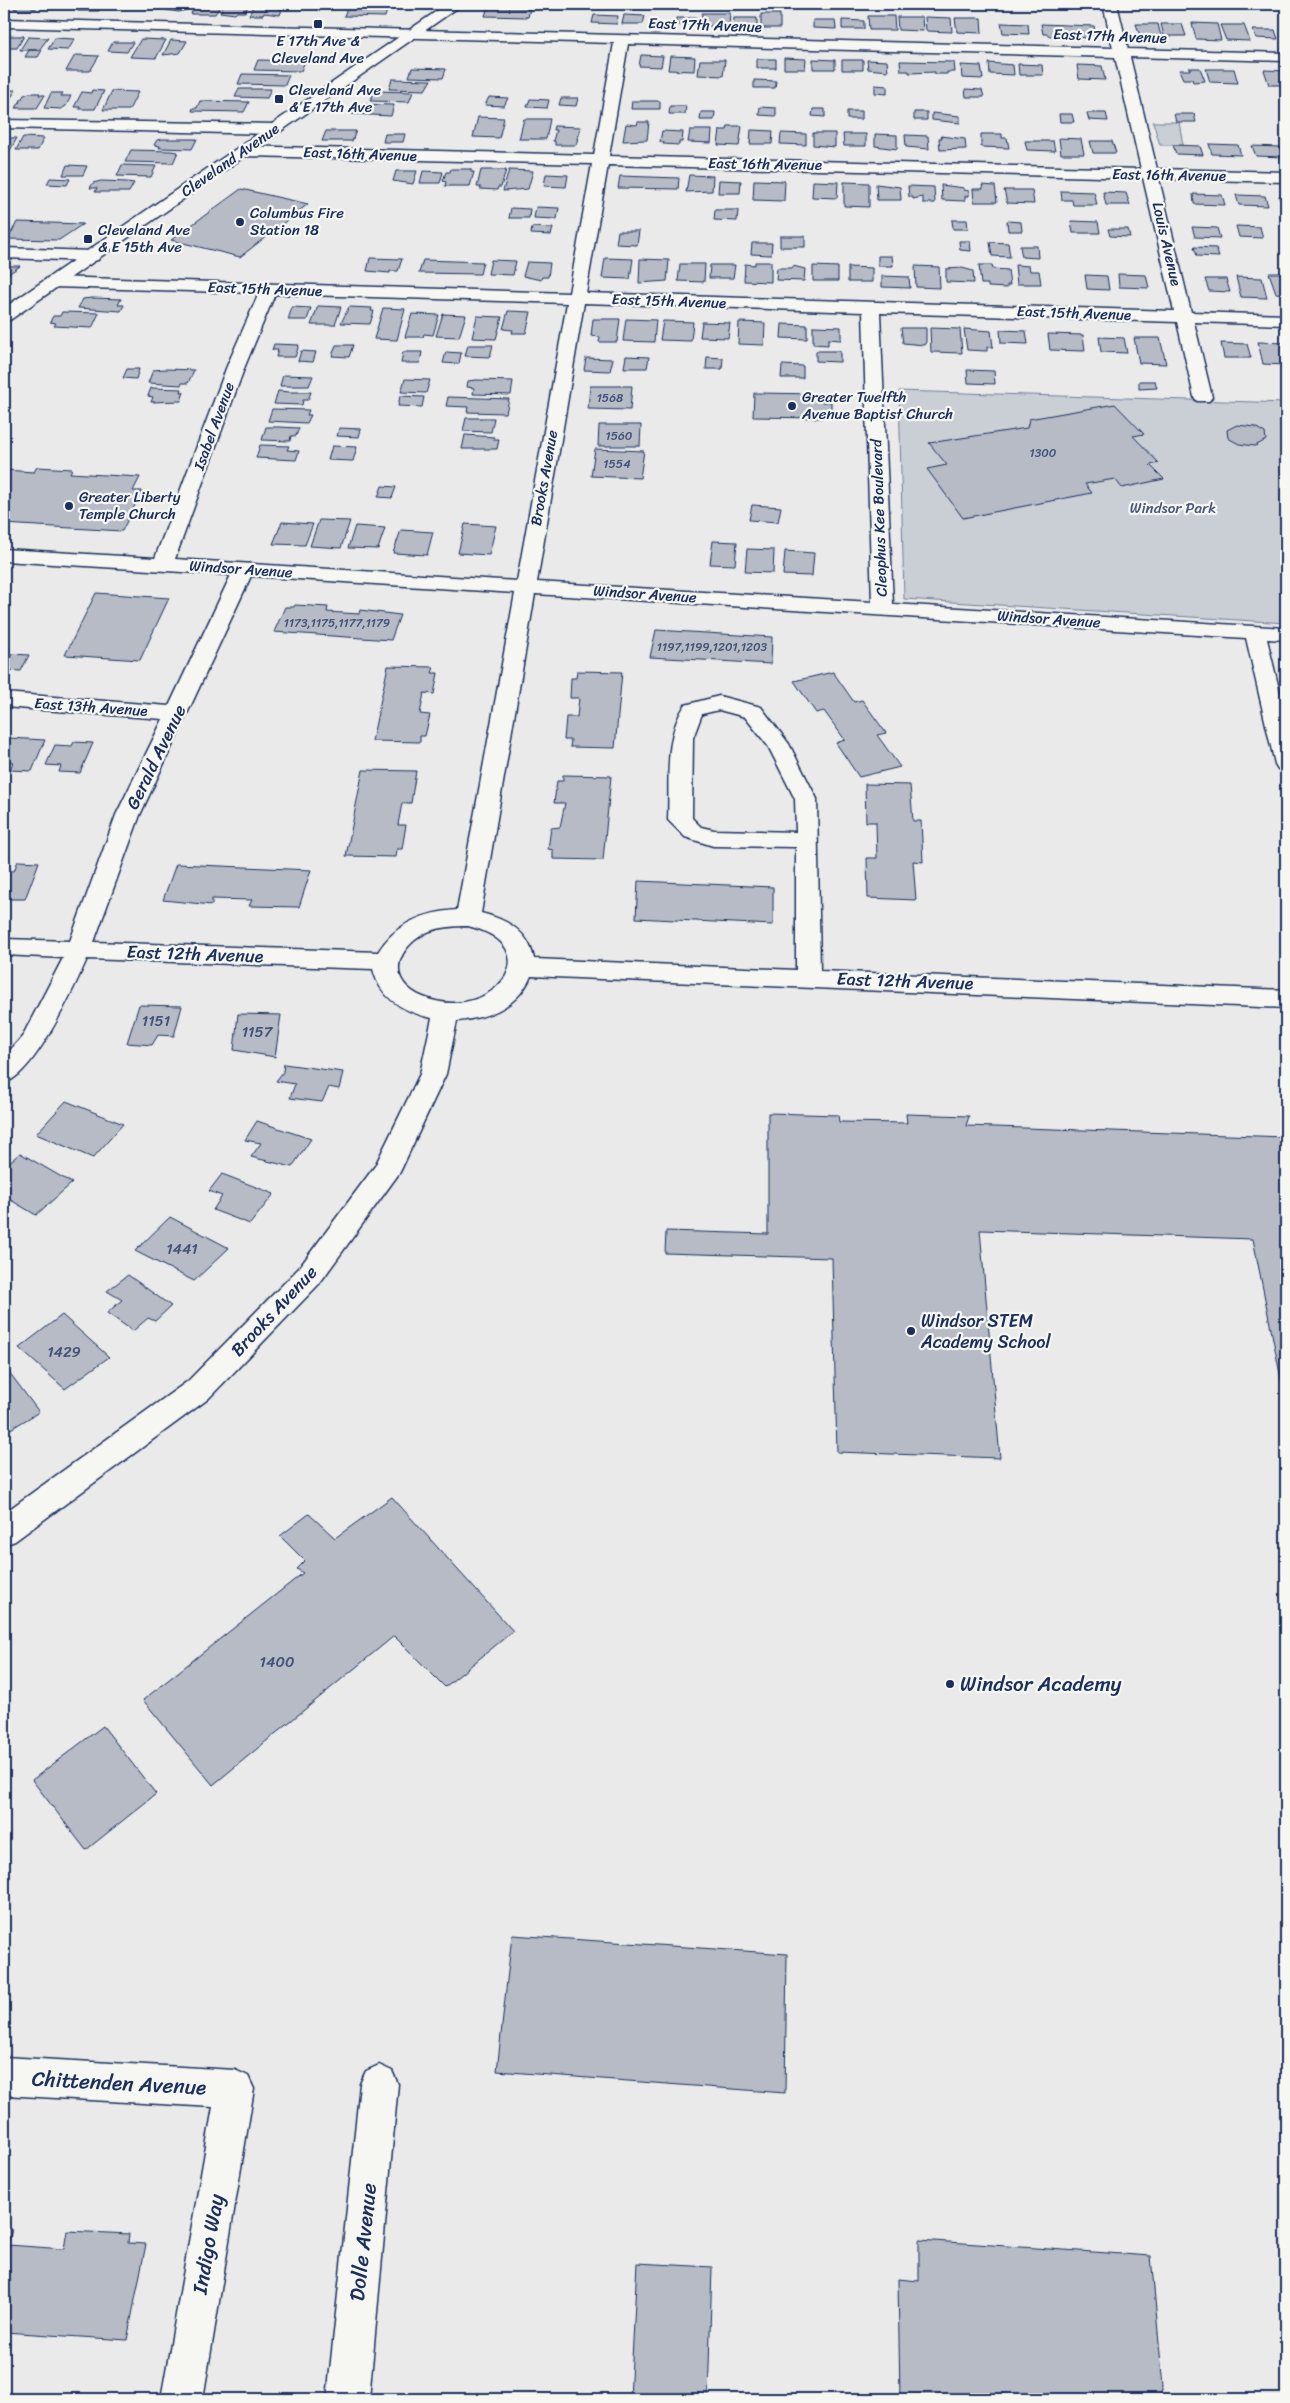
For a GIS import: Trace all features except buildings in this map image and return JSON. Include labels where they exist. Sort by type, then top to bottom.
[{"type":"street","name":"Cleveland Avenue","points":[[4,316],[456,4]]},
{"type":"street","name":"Louis Avenue","points":[[1110,4],[1203,398]]},
{"type":"street","points":[[51,24],[59,11]]},
{"type":"street","name":"East 17th Avenue","points":[[4,23],[1286,57]]},
{"type":"street","name":"Brooks Avenue","points":[[468,918],[622,39]]},
{"type":"street","points":[[4,124],[274,129]]},
{"type":"street","name":"East 16th Avenue","points":[[243,151],[1286,178]]},
{"type":"street","points":[[4,253],[92,256]]},
{"type":"street","name":"East 15th Avenue","points":[[53,282],[1286,320]]},
{"type":"street","name":"Isabel Avenue","points":[[163,564],[236,366],[269,289]]},
{"type":"street","name":"Cleophus Kee Boulevard","points":[[871,307],[883,609]]},
{"type":"street","name":"Windsor Avenue","points":[[4,555],[1286,634]]},
{"type":"street","name":"Gerald Avenue","points":[[4,1074],[31,1043],[64,982],[79,949],[128,815],[178,713],[244,570]]},
{"type":"street","points":[[1255,632],[1286,764]]},
{"type":"street","name":"East 13th Avenue","points":[[4,700],[178,713]]},
{"type":"street","points":[[808,840],[713,838],[694,832],[680,820],[682,738],[693,710],[719,703],[753,712],[778,744],[806,799],[808,840],[808,977]]},
{"type":"street","points":[[468,918],[494,926],[515,940],[522,953],[523,966],[518,981],[506,995],[489,1006],[468,1012],[446,1013],[425,1010],[407,1002],[394,990],[387,976],[386,961],[393,946],[406,934],[425,924],[439,920],[468,918]]},
{"type":"street","name":"East 12th Avenue","points":[[4,947],[386,961]]},
{"type":"street","name":"East 12th Avenue","points":[[523,966],[1286,999]]},
{"type":"street","name":"Brooks Avenue","points":[[4,1531],[198,1390],[309,1276],[386,1172],[433,1074],[446,1013]]},
{"type":"street","name":"Chittenden Avenue","points":[[4,2076],[235,2089]]},
{"type":"street","name":"Dolle Avenue","points":[[348,2399],[379,2084]]},
{"type":"street","name":"Indigo Way","points":[[182,2399],[235,2089]]},
{"type":"green space","points":[[1153,122],[1179,122],[1183,145],[1160,145]]},
{"type":"green space","name":"Windsor Park","points":[[899,391],[1286,403],[1286,623],[904,599]]},
{"type":"place","name":"E 17th Ave & Cleveland Ave","points":[[318,24]]},
{"type":"place","name":"Cleveland Ave & E 17th Ave","points":[[279,99]]},
{"type":"place","name":"Columbus Fire Station 18","points":[[240,222]]},
{"type":"place","name":"Cleveland Ave & E 15th Ave","points":[[88,239]]},
{"type":"place","name":"Greater Twelfth Avenue Baptist Church","points":[[792,406]]},
{"type":"place","name":"Greater Liberty Temple Church","points":[[69,506]]},
{"type":"place","name":"Windsor STEM Academy School","points":[[911,1331]]},
{"type":"place","name":"Windsor Academy","points":[[950,1684]]}]
